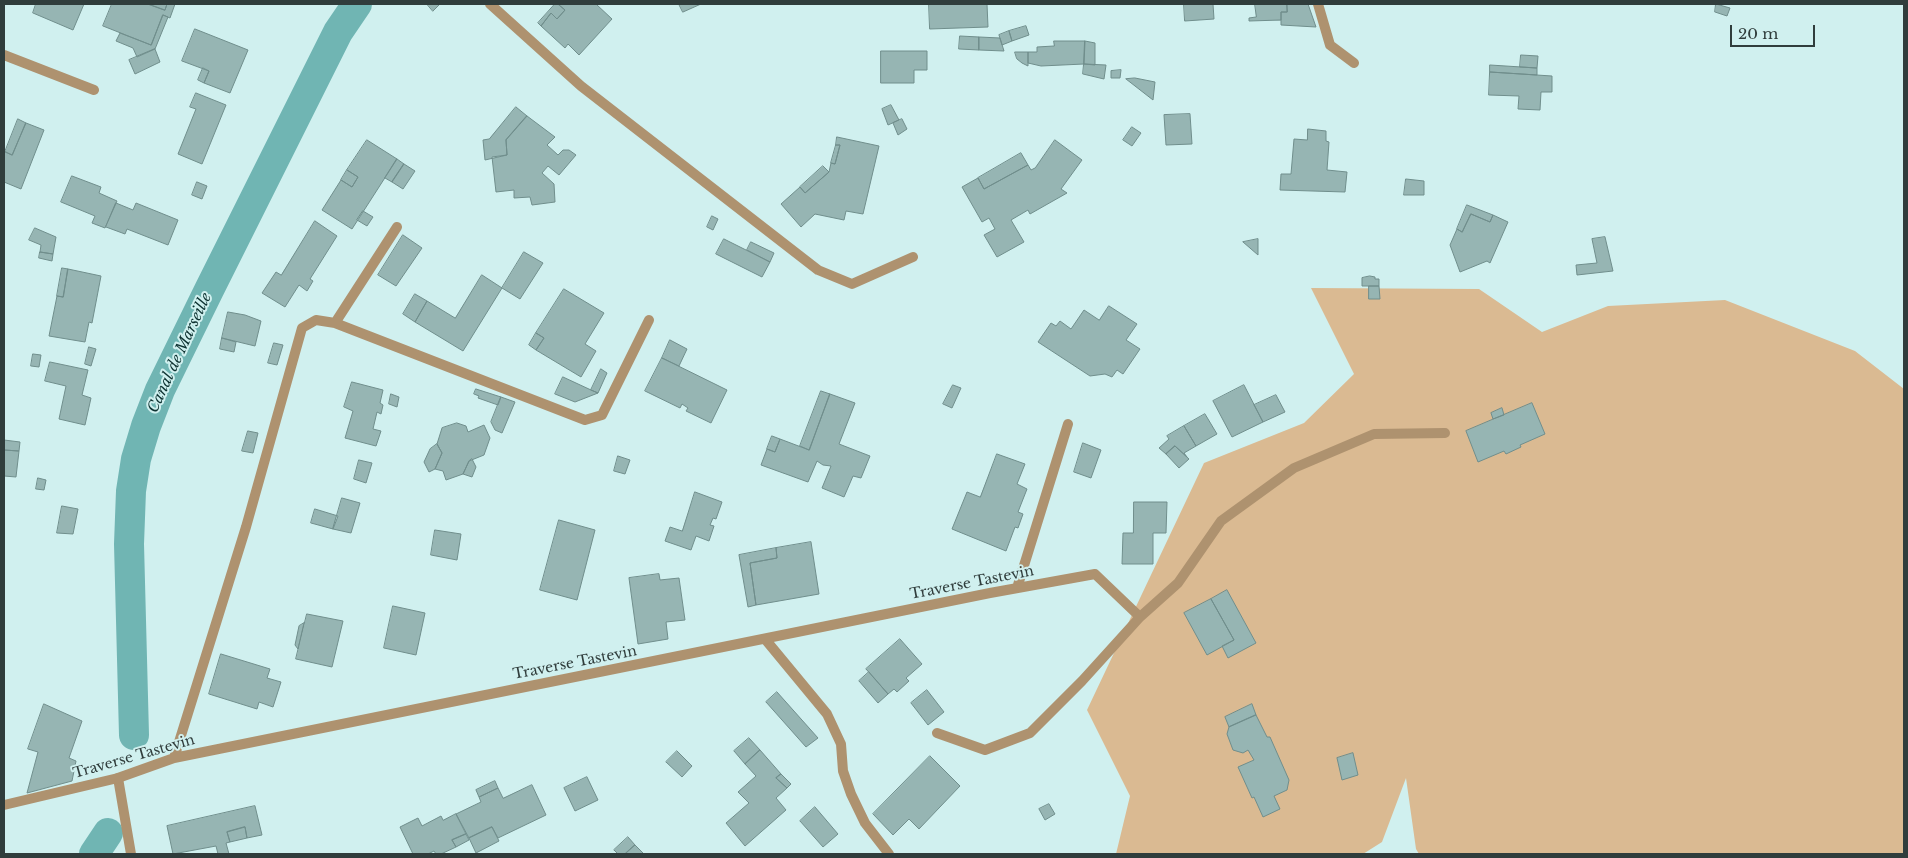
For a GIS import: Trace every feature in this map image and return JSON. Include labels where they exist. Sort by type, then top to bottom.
[{"type":"street","points":[[490,4],[581,86],[818,270],[852,284],[913,257]]},
{"type":"street","points":[[1318,4],[1330,45],[1354,63]]},
{"type":"street","points":[[4,55],[94,90]]},
{"type":"street","points":[[336,323],[397,227]]},
{"type":"street","points":[[174,758],[246,527],[302,328],[316,320],[336,323],[586,420],[602,415],[648,320]]},
{"type":"street","points":[[1018,588],[1068,424]]},
{"type":"street","points":[[937,733],[985,750],[1030,733],[1082,682],[1140,617],[1178,583],[1221,521],[1294,468],[1374,434],[1445,433]]},
{"type":"street","name":"Traverse Tastevin","points":[[4,805],[118,778],[174,758],[1095,574],[1140,617]]},
{"type":"street","points":[[765,639],[827,714],[841,744],[843,771],[851,794],[865,823],[889,854]]},
{"type":"street","points":[[118,778],[130,854]]},
{"type":"shaded area","points":[[1311,288],[1479,289],[1542,332],[1608,306],[1725,300],[1855,351],[1904,389],[1904,854],[1419,854],[1416,849],[1406,778],[1382,842],[1363,854],[1116,854],[1130,796],[1087,710],[1204,463],[1304,423],[1354,374]]},
{"type":"building","points":[[36,4],[84,4],[73,30],[33,13]]},
{"type":"building","points":[[112,4],[148,4],[165,10],[167,4],[175,4],[170,18],[163,15],[151,45],[103,26]]},
{"type":"building","points":[[148,4],[167,4],[165,10]]},
{"type":"building","points":[[427,4],[440,4],[433,11]]},
{"type":"building","points":[[555,4],[560,4],[565,10],[557,19],[551,13],[541,26],[538,23]]},
{"type":"building","points":[[560,4],[596,4],[612,19],[579,55],[568,44],[565,48],[541,26],[551,13],[557,19],[565,10]]},
{"type":"building","points":[[679,4],[701,4],[683,12]]},
{"type":"building","points":[[929,4],[987,4],[988,27],[930,29]]},
{"type":"building","points":[[1184,4],[1213,4],[1214,19],[1185,21]]},
{"type":"building","points":[[1255,4],[1287,4],[1287,12],[1281,12],[1281,20],[1249,21],[1249,18],[1256,17]]},
{"type":"building","points":[[1287,4],[1308,4],[1316,27],[1281,25],[1281,12],[1287,12]]},
{"type":"building","points":[[1716,4],[1730,8],[1727,16],[1715,12]]},
{"type":"building","points":[[163,15],[168,17],[155,49],[137,57],[133,48],[116,41],[120,33],[151,45]]},
{"type":"building","points":[[1026,26],[1029,35],[1012,41],[1009,31]]},
{"type":"building","points":[[195,29],[248,50],[230,93],[204,83],[209,71],[182,61]]},
{"type":"building","points":[[1009,31],[1012,41],[1002,45],[999,35]]},
{"type":"building","points":[[960,36],[979,37],[979,50],[959,49]]},
{"type":"building","points":[[979,37],[1000,38],[1004,51],[979,50]]},
{"type":"building","points":[[1054,41],[1085,41],[1084,64],[1041,66],[1028,63],[1028,52],[1037,52],[1037,47],[1054,46]]},
{"type":"building","points":[[1085,41],[1095,43],[1095,65],[1084,64]]},
{"type":"building","points":[[155,49],[160,62],[135,74],[129,60]]},
{"type":"building","points":[[881,51],[927,51],[927,70],[914,70],[914,83],[881,83]]},
{"type":"building","points":[[1015,52],[1028,52],[1028,66],[1017,59]]},
{"type":"building","points":[[1521,55],[1538,56],[1537,68],[1520,67]]},
{"type":"building","points":[[1084,64],[1106,65],[1104,79],[1083,74]]},
{"type":"building","points":[[1490,65],[1537,68],[1537,75],[1490,72]]},
{"type":"building","points":[[203,68],[209,71],[204,83],[198,80]]},
{"type":"building","points":[[1121,70],[1120,78],[1111,78],[1111,71]]},
{"type":"building","points":[[1490,72],[1552,76],[1552,92],[1541,92],[1540,110],[1518,109],[1519,96],[1489,95]]},
{"type":"building","points":[[1135,78],[1155,82],[1153,100],[1126,79]]},
{"type":"building","points":[[196,93],[226,105],[202,164],[178,154],[196,109],[190,107]]},
{"type":"building","points":[[891,105],[899,120],[888,125],[882,109]]},
{"type":"building","points":[[516,107],[527,116],[506,140],[507,155],[485,160],[483,140],[489,139]]},
{"type":"building","points":[[1190,114],[1192,144],[1166,145],[1164,115]]},
{"type":"building","points":[[527,116],[555,137],[547,145],[558,155],[563,150],[569,150],[576,155],[559,175],[548,166],[542,173],[554,184],[555,202],[532,205],[530,197],[514,198],[514,190],[496,192],[492,157],[507,155],[506,140]]},
{"type":"building","points":[[18,119],[26,123],[12,155],[5,152]]},
{"type":"building","points":[[902,119],[907,129],[898,135],[893,123]]},
{"type":"building","points":[[26,123],[44,130],[21,189],[4,182],[4,151],[12,155]]},
{"type":"building","points":[[1132,127],[1141,133],[1132,146],[1123,140]]},
{"type":"building","points":[[1308,129],[1326,131],[1326,141],[1329,142],[1327,170],[1347,172],[1345,192],[1280,190],[1281,174],[1291,174],[1294,139],[1307,140]]},
{"type":"building","points":[[837,137],[879,146],[863,214],[846,211],[844,220],[815,214],[801,227],[781,204],[800,187],[805,193],[829,172],[831,163],[835,164],[840,145],[836,145]]},
{"type":"building","points":[[367,140],[397,159],[352,229],[322,210],[341,180],[352,187],[358,177],[347,170]]},
{"type":"building","points":[[1055,140],[1082,160],[1061,189],[1067,193],[1030,214],[1028,210],[1011,220],[1024,242],[997,257],[984,235],[995,229],[989,218],[982,222],[962,187],[978,178],[984,189],[1028,165],[1031,170],[1035,168]]},
{"type":"building","points":[[836,145],[840,145],[835,164],[831,163]]},
{"type":"building","points":[[1021,153],[1028,165],[984,189],[978,178]]},
{"type":"building","points":[[397,159],[404,164],[392,182],[385,178]]},
{"type":"building","points":[[404,164],[415,171],[403,189],[392,182]]},
{"type":"building","points":[[823,166],[829,172],[805,193],[800,187]]},
{"type":"building","points":[[347,170],[358,177],[352,187],[341,180]]},
{"type":"building","points":[[72,176],[101,187],[99,193],[117,201],[105,228],[92,223],[95,216],[61,202]]},
{"type":"building","points":[[1406,179],[1424,181],[1424,195],[1404,195]]},
{"type":"building","points":[[197,182],[207,186],[202,199],[192,195]]},
{"type":"building","points":[[116,203],[133,210],[136,203],[178,220],[168,245],[127,229],[125,234],[106,227]]},
{"type":"building","points":[[1467,205],[1493,215],[1490,222],[1471,214],[1462,232],[1457,229]]},
{"type":"building","points":[[363,211],[373,217],[367,226],[357,220]]},
{"type":"building","points":[[1471,214],[1490,222],[1493,215],[1508,222],[1490,263],[1487,261],[1460,272],[1450,245],[1457,229],[1462,232]]},
{"type":"building","points":[[712,216],[718,219],[713,230],[707,227]]},
{"type":"building","points":[[315,221],[337,236],[310,279],[313,281],[307,291],[299,285],[285,307],[262,293],[276,272],[281,275]]},
{"type":"building","points":[[35,228],[56,237],[53,254],[40,252],[41,245],[29,240]]},
{"type":"building","points":[[403,235],[422,248],[396,286],[378,275]]},
{"type":"building","points":[[1605,237],[1613,271],[1577,275],[1576,265],[1597,263],[1592,239]]},
{"type":"building","points":[[724,239],[770,262],[762,277],[716,254]]},
{"type":"building","points":[[1258,239],[1258,255],[1243,242]]},
{"type":"building","points":[[751,242],[774,253],[770,262],[747,250]]},
{"type":"building","points":[[40,252],[53,254],[52,261],[39,258]]},
{"type":"building","points":[[524,252],[543,263],[520,299],[502,288]]},
{"type":"building","points":[[62,268],[68,269],[63,297],[57,296]]},
{"type":"building","points":[[68,269],[101,276],[92,323],[89,322],[85,342],[49,336],[57,296],[63,297]]},
{"type":"building","points":[[482,275],[502,288],[463,351],[415,322],[427,301],[455,318]]},
{"type":"building","points":[[1370,276],[1379,279],[1379,286],[1362,286],[1362,278]]},
{"type":"building","points":[[1369,286],[1379,286],[1380,299],[1369,299]]},
{"type":"building","points":[[564,289],[604,313],[585,344],[596,351],[581,377],[536,350],[544,338],[536,333]]},
{"type":"building","points":[[415,294],[427,301],[415,322],[403,314]]},
{"type":"building","points":[[1109,306],[1137,324],[1126,340],[1140,349],[1123,374],[1117,370],[1112,377],[1105,374],[1090,376],[1038,342],[1051,323],[1056,326],[1060,321],[1071,329],[1084,310],[1099,320]]},
{"type":"building","points":[[228,312],[245,315],[261,321],[255,346],[222,338]]},
{"type":"building","points":[[536,333],[544,338],[536,350],[529,345]]},
{"type":"building","points":[[222,338],[236,342],[234,352],[220,349]]},
{"type":"building","points":[[670,340],[687,349],[679,366],[662,358]]},
{"type":"building","points":[[274,343],[283,345],[277,365],[268,363]]},
{"type":"building","points":[[89,347],[96,349],[91,366],[85,364]]},
{"type":"building","points":[[33,354],[41,355],[39,367],[31,366]]},
{"type":"building","points":[[662,358],[727,390],[711,423],[686,411],[688,408],[682,404],[680,408],[645,391]]},
{"type":"building","points":[[50,362],[88,370],[82,395],[91,398],[85,425],[59,419],[66,386],[45,381]]},
{"type":"building","points":[[601,369],[607,373],[598,393],[591,390]]},
{"type":"building","points":[[563,377],[598,393],[575,402],[555,394]]},
{"type":"building","points":[[352,382],[383,390],[380,403],[383,405],[381,414],[377,412],[373,429],[381,431],[376,446],[345,438],[353,411],[344,407]]},
{"type":"building","points":[[953,385],[961,388],[952,408],[943,404]]},
{"type":"building","points":[[1244,385],[1263,422],[1232,437],[1213,401]]},
{"type":"building","points":[[476,389],[501,397],[498,405],[478,398],[479,396],[474,394]]},
{"type":"building","points":[[821,391],[830,394],[809,450],[800,446]]},
{"type":"building","points":[[391,394],[399,397],[397,407],[389,404]]},
{"type":"building","points":[[830,394],[855,403],[839,444],[870,456],[861,478],[853,476],[844,497],[822,488],[831,466],[823,465],[817,461],[808,482],[761,465],[767,449],[775,452],[780,439],[809,450]]},
{"type":"building","points":[[1276,395],[1285,412],[1263,422],[1254,405]]},
{"type":"building","points":[[501,397],[515,402],[502,433],[495,430],[491,422]]},
{"type":"building","points":[[1532,403],[1545,434],[1520,445],[1521,447],[1506,454],[1504,451],[1478,462],[1466,431]]},
{"type":"building","points":[[1502,408],[1504,415],[1493,419],[1491,413]]},
{"type":"building","points":[[1205,414],[1217,434],[1196,446],[1184,426]]},
{"type":"building","points":[[457,423],[466,426],[468,432],[484,425],[490,438],[484,455],[469,461],[463,474],[446,480],[443,471],[435,469],[442,453],[437,444],[442,428]]},
{"type":"building","points":[[1184,426],[1196,446],[1184,453],[1187,457],[1175,446],[1166,454],[1159,448],[1169,439],[1167,436]]},
{"type":"building","points":[[248,431],[258,433],[253,453],[242,451]]},
{"type":"building","points":[[772,436],[780,439],[775,452],[767,449]]},
{"type":"building","points":[[4,440],[20,442],[19,451],[4,450]]},
{"type":"building","points":[[1083,443],[1101,450],[1091,478],[1074,472]]},
{"type":"building","points":[[437,444],[442,453],[435,469],[429,472],[424,462],[430,449]]},
{"type":"building","points":[[1175,446],[1189,459],[1179,468],[1166,454]]},
{"type":"building","points":[[4,450],[19,451],[16,477],[4,476]]},
{"type":"building","points":[[997,454],[1025,464],[1017,484],[1027,489],[1018,512],[1023,514],[1018,528],[1015,527],[1006,551],[952,529],[967,492],[980,497]]},
{"type":"building","points":[[618,456],[630,460],[625,474],[614,471]]},
{"type":"building","points":[[472,459],[476,467],[472,477],[463,474],[469,461]]},
{"type":"building","points":[[359,460],[372,463],[366,483],[354,479]]},
{"type":"building","points":[[38,478],[46,480],[44,490],[36,489]]},
{"type":"building","points":[[695,492],[722,502],[716,519],[713,518],[710,525],[714,526],[709,541],[696,536],[691,550],[665,541],[670,527],[682,531]]},
{"type":"building","points":[[342,498],[360,503],[351,533],[333,529]]},
{"type":"building","points":[[1134,502],[1167,502],[1166,533],[1153,533],[1153,564],[1122,564],[1123,533],[1133,533]]},
{"type":"building","points":[[62,506],[78,509],[73,534],[57,533]]},
{"type":"building","points":[[315,509],[338,516],[333,529],[311,523]]},
{"type":"building","points":[[559,520],[595,530],[577,600],[540,590]]},
{"type":"building","points":[[435,530],[461,534],[457,560],[431,555]]},
{"type":"building","points":[[811,542],[819,594],[756,605],[750,563],[777,558],[776,548]]},
{"type":"building","points":[[776,548],[777,558],[750,563],[756,605],[748,607],[739,555]]},
{"type":"building","points":[[659,574],[660,580],[679,578],[685,620],[666,622],[668,639],[638,644],[629,578]]},
{"type":"building","points":[[1227,590],[1256,643],[1228,658],[1222,646],[1234,640],[1211,599]]},
{"type":"building","points":[[1211,599],[1234,640],[1207,655],[1184,613]]},
{"type":"building","points":[[393,606],[425,613],[416,655],[384,648]]},
{"type":"building","points":[[307,614],[343,621],[332,667],[296,659]]},
{"type":"building","points":[[304,623],[298,649],[295,645],[299,626]]},
{"type":"building","points":[[900,639],[922,664],[906,678],[909,681],[897,692],[894,689],[888,694],[866,669]]},
{"type":"building","points":[[221,654],[270,669],[267,678],[281,682],[273,707],[259,702],[257,709],[209,694]]},
{"type":"building","points":[[869,672],[888,694],[878,703],[859,681]]},
{"type":"building","points":[[927,690],[944,712],[928,725],[911,703]]},
{"type":"building","points":[[777,692],[818,738],[806,747],[766,702]]},
{"type":"building","points":[[44,704],[82,721],[69,758],[76,761],[72,781],[27,793],[38,752],[28,749]]},
{"type":"building","points":[[1252,704],[1256,715],[1229,727],[1225,717]]},
{"type":"building","points":[[1256,715],[1267,737],[1270,737],[1289,780],[1287,790],[1274,796],[1280,809],[1263,817],[1238,767],[1254,760],[1248,750],[1243,753],[1233,750],[1227,734],[1229,727]]},
{"type":"building","points":[[749,738],[760,750],[745,764],[734,751]]},
{"type":"building","points":[[760,750],[781,774],[776,778],[787,788],[776,798],[786,810],[745,846],[726,823],[749,803],[738,792],[756,776],[745,764]]},
{"type":"building","points":[[677,751],[692,766],[682,777],[666,762]]},
{"type":"building","points":[[1353,753],[1358,775],[1342,780],[1337,758]]},
{"type":"building","points":[[930,756],[960,786],[919,829],[909,819],[893,835],[873,814]]},
{"type":"building","points":[[781,774],[791,784],[787,788],[776,778]]},
{"type":"building","points":[[587,777],[598,800],[575,811],[564,788]]},
{"type":"building","points":[[495,781],[498,788],[479,797],[476,790]]},
{"type":"building","points":[[532,785],[546,815],[498,838],[492,827],[469,838],[456,814],[481,802],[479,797],[498,788],[503,798]]},
{"type":"building","points":[[1049,804],[1055,814],[1045,820],[1039,809]]},
{"type":"building","points":[[255,806],[262,835],[247,838],[245,827],[227,832],[230,842],[226,843],[229,854],[218,854],[216,846],[173,854],[167,826]]},
{"type":"building","points":[[815,807],[838,834],[823,847],[800,821]]},
{"type":"building","points":[[456,814],[466,834],[452,840],[456,847],[441,854],[436,854],[434,851],[428,854],[413,854],[400,827],[418,818],[422,826],[441,816],[443,820]]},
{"type":"building","points":[[245,827],[247,838],[230,842],[227,832]]},
{"type":"building","points":[[492,827],[499,841],[476,853],[469,838]]},
{"type":"building","points":[[466,834],[469,840],[456,847],[452,840]]},
{"type":"building","points":[[628,837],[635,845],[625,854],[618,854],[614,850]]},
{"type":"building","points":[[635,845],[644,854],[625,854]]},
{"type":"waterway","name":"Canal de Marseille","points":[[134,735],[129,544],[131,491],[136,459],[146,426],[160,390],[209,290],[338,32],[357,4]]},
{"type":"waterway","name":"Canal de Marseille","points":[[94,854],[108,833]]}]
